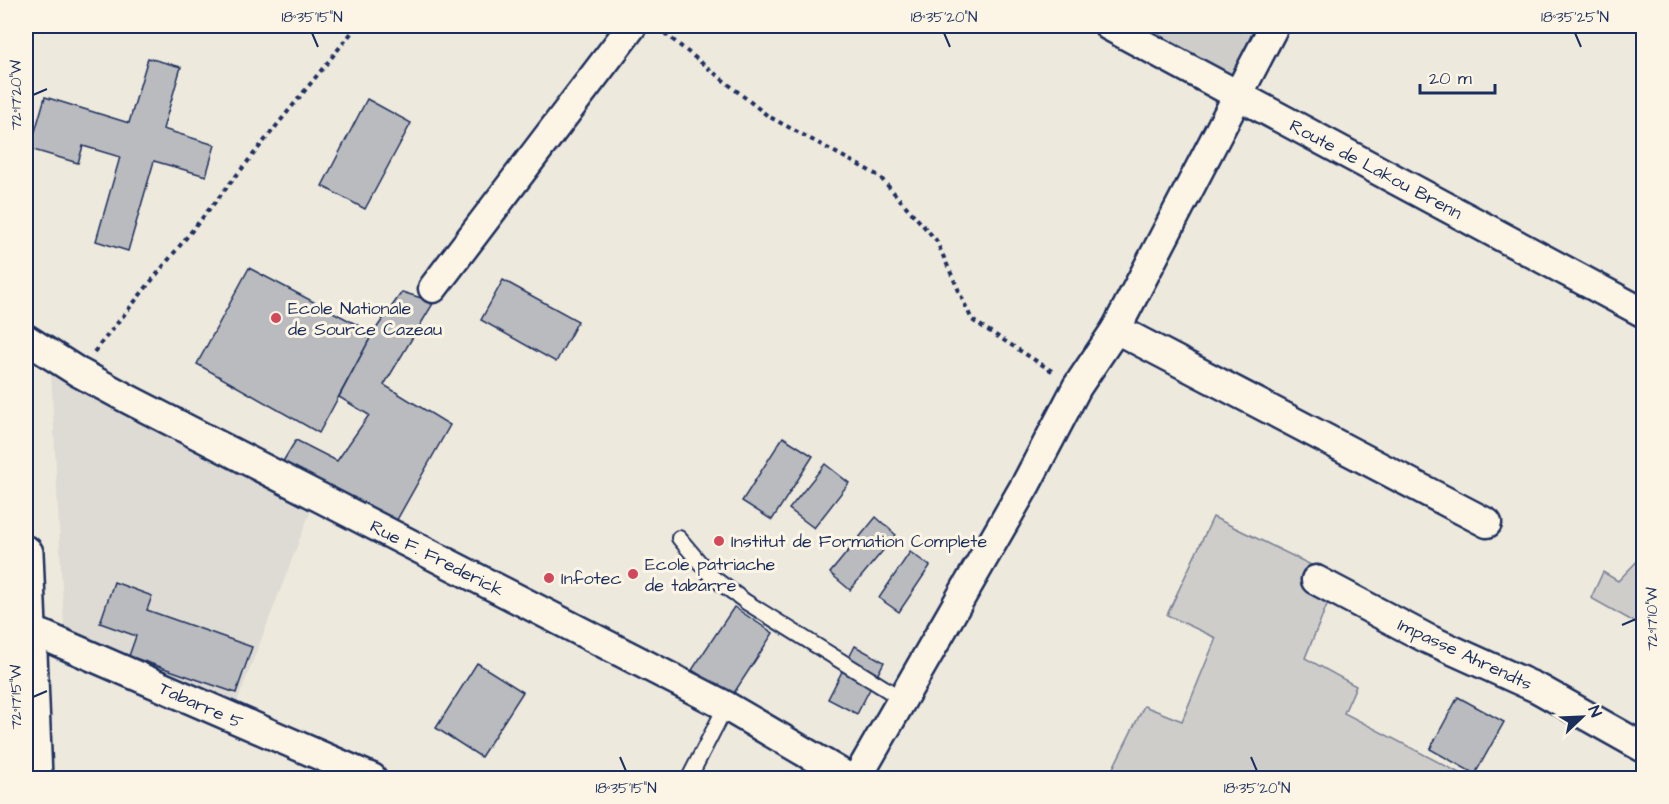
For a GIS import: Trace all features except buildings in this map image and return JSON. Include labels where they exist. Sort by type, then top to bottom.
[{"type":"main road","points":[[26,553],[31,630],[35,778]]},
{"type":"street","points":[[433,288],[632,26]]},
{"type":"street","name":"Route de Lakou Brenn","points":[[1108,26],[1644,313]]},
{"type":"street","points":[[857,778],[1026,484],[1077,387],[1116,330],[1274,26]]},
{"type":"street","points":[[1116,330],[1487,523]]},
{"type":"street","name":"Rue F. Frederick","points":[[26,339],[78,372],[726,706],[849,778]]},
{"type":"street","name":"Impasse Ahrendts","points":[[1316,580],[1428,639],[1539,689],[1644,748]]},
{"type":"street","name":"Tabarre 5","points":[[31,630],[333,771],[372,778]]},
{"type":"lane","points":[[679,538],[711,576],[746,602],[902,699]]},
{"type":"lane","points":[[690,778],[726,706]]},
{"type":"path","points":[[78,372],[357,26]]},
{"type":"path","points":[[656,26],[768,116],[879,176],[936,240],[972,320],[1077,387]]},
{"type":"shaded area","points":[[1127,26],[1255,26],[1232,81]]},
{"type":"shaded area","points":[[51,373],[311,510],[236,705],[64,628]]},
{"type":"shaded area","points":[[1213,517],[1338,578],[1305,658],[1356,686],[1344,713],[1469,778],[1108,778],[1144,706],[1182,721],[1216,638],[1167,615]]},
{"type":"shaded area","points":[[1643,555],[1643,627],[1591,598],[1603,572],[1618,581]]},
{"type":"place","name":"Ecole Nationale de Source Cazeau","points":[[276,318]]},
{"type":"place","name":"Institut de Formation Complete","points":[[719,541]]},
{"type":"place","name":"Ecole patriache de tabarre","points":[[633,574]]},
{"type":"place","name":"Infotec","points":[[549,578]]}]
